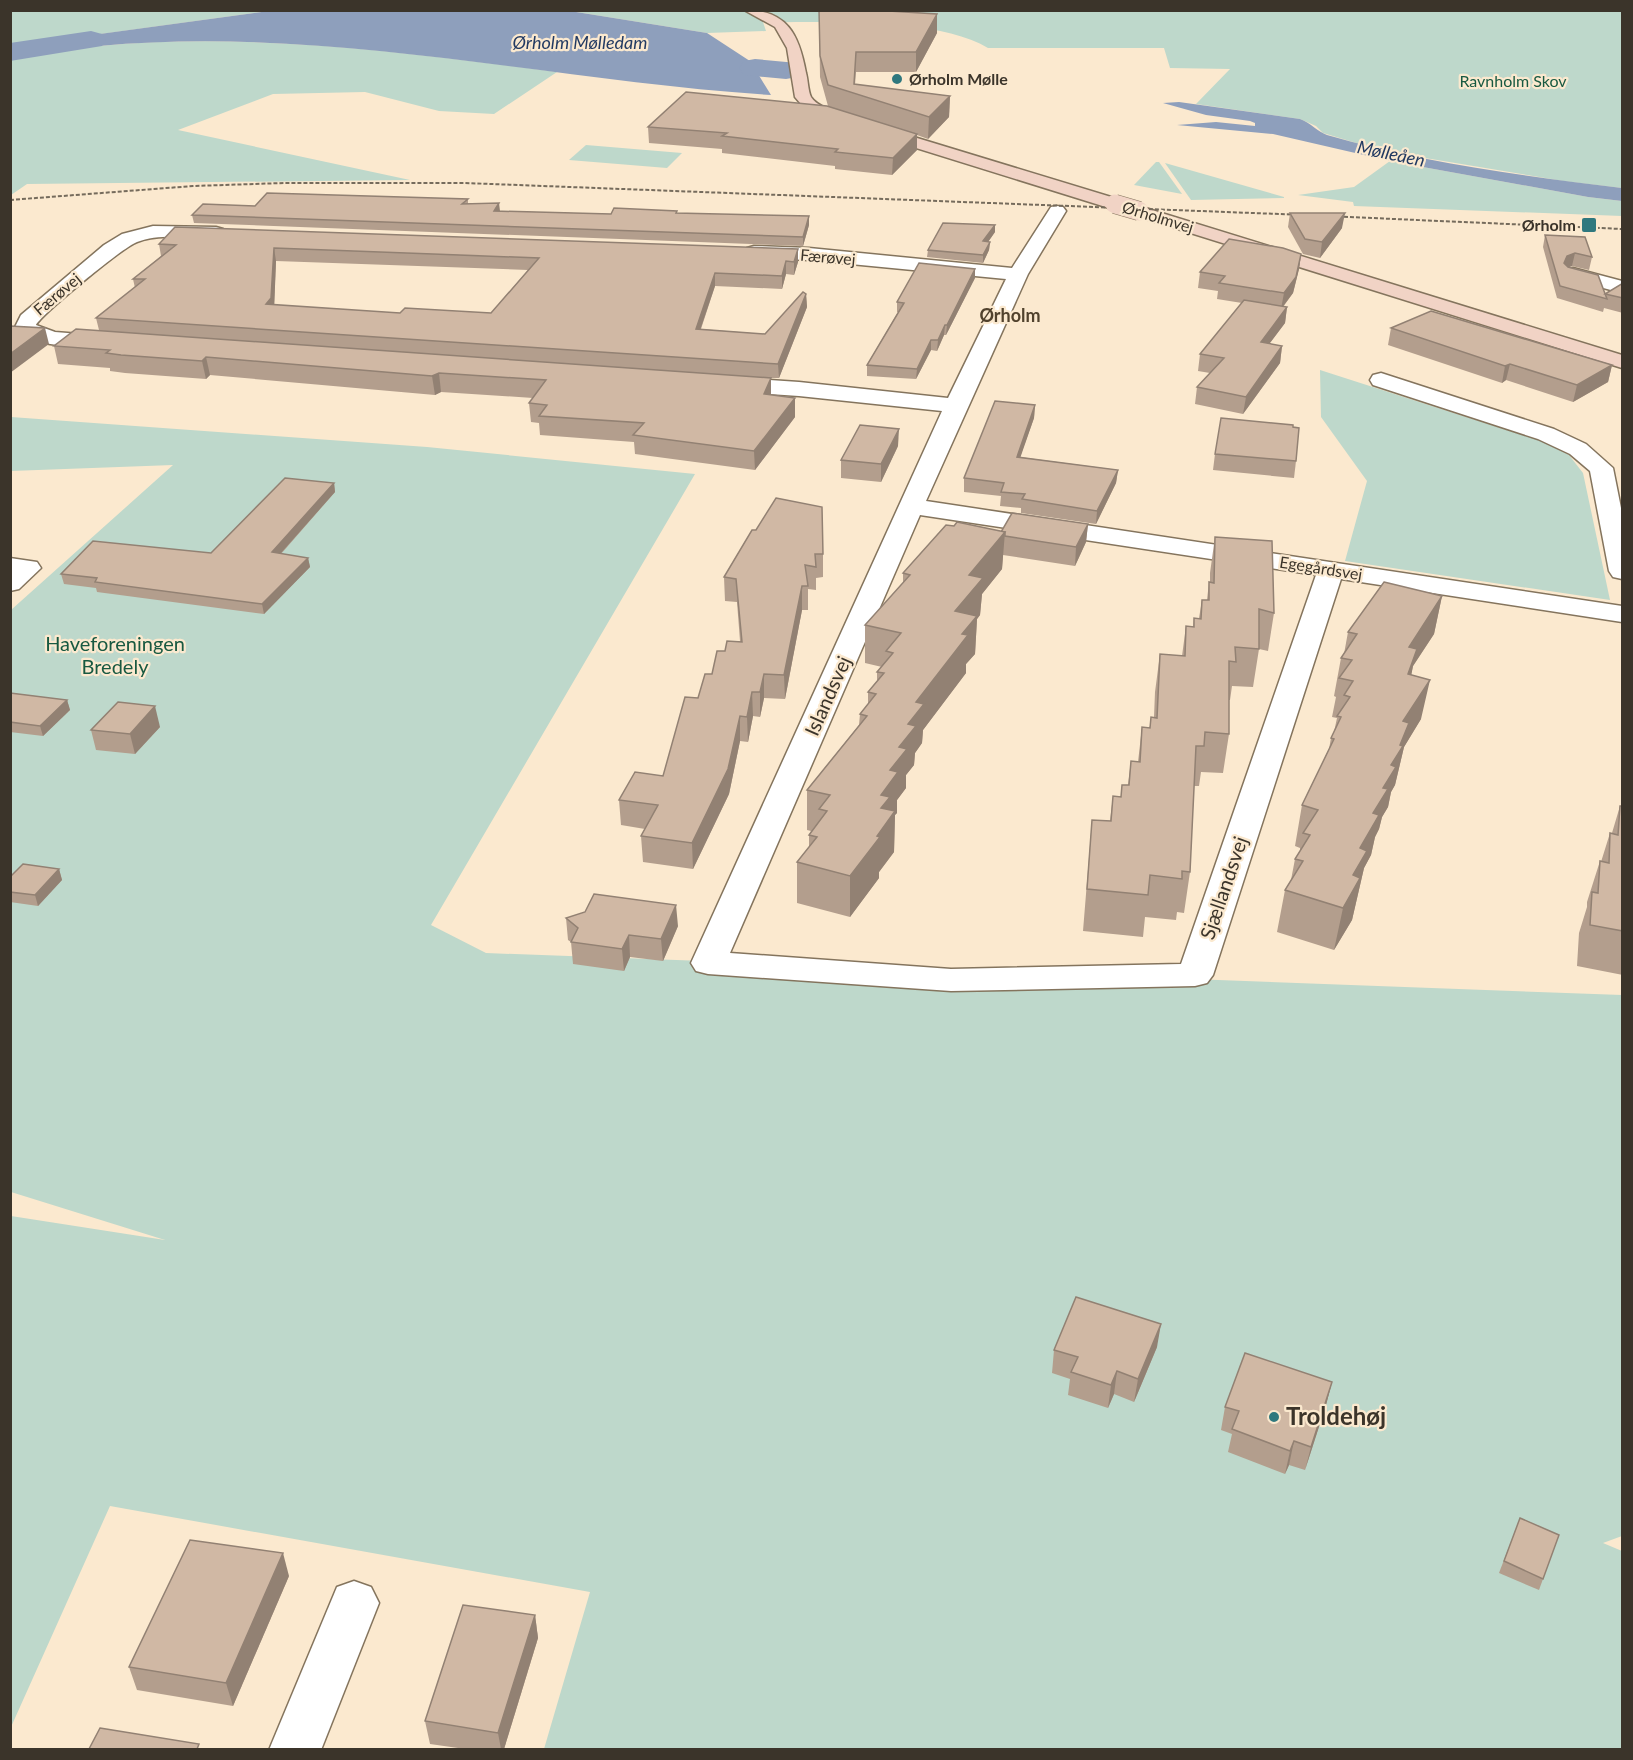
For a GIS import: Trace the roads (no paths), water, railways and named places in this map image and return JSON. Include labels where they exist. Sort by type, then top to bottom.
[{"type":"street","name":"Ørholmvej","points":[[751,10],[780,24],[792,42],[803,97],[812,107],[837,118],[1623,362]]},
{"type":"street","name":"Islandsvej","points":[[951,980],[708,963],[956,406],[1018,274],[1057,211]]},
{"type":"street","name":"Færøvej","points":[[134,342],[48,336],[33,333],[25,327],[28,319],[36,312],[111,249],[129,238],[153,232],[240,234]]},
{"type":"street","name":"Færøvej","points":[[738,252],[809,254],[1018,274]]},
{"type":"street","points":[[1573,274],[1623,287]]},
{"type":"street","points":[[1381,380],[1546,434],[1578,449],[1601,468],[1623,571]]},
{"type":"street","points":[[704,382],[799,389],[956,406]]},
{"type":"street","name":"Egegårdsvej","points":[[913,506],[1623,614]]},
{"type":"street","points":[[10,566],[28,568],[10,583]]},
{"type":"street","name":"Sjællandsvej","points":[[951,980],[1195,975],[1331,569]]},
{"type":"street","points":[[295,1749],[354,1603]]},
{"type":"water","name":"Ørholm Mølledam","points":[[269,11],[570,11],[707,33],[756,65],[755,69],[771,95],[687,88],[352,48],[184,41],[99,46],[85,36]]},
{"type":"water","points":[[1179,102],[1300,119],[1327,135],[1437,161],[1622,188],[1622,201],[1588,197],[1390,161],[1273,134],[1177,125],[1216,122],[1255,126],[1255,123],[1250,121],[1206,115],[1163,103]]},
{"type":"waterway","name":"Mølleåen","points":[[10,52],[91,40]]},
{"type":"waterway","name":"Mølleåen","points":[[755,68],[786,70]]},
{"type":"railway","points":[[10,200],[193,186],[284,183],[465,183],[1305,215]]},
{"type":"railway","points":[[1326,216],[1622,229]]},
{"type":"place","name":"Ørholm Mølle","points":[[897,79]]},
{"type":"place","name":"Ørholm","points":[[1589,225]]},
{"type":"place","name":"Troldehøj","points":[[1274,1417]]},
{"type":"district","name":"Ørholm","points":[[1010,316]]},
{"type":"park label","name":"Ravnholm Skov","points":[[1513,81]]},
{"type":"park label","name":"Haveforeningen Bredely","points":[[115,656]]}]
